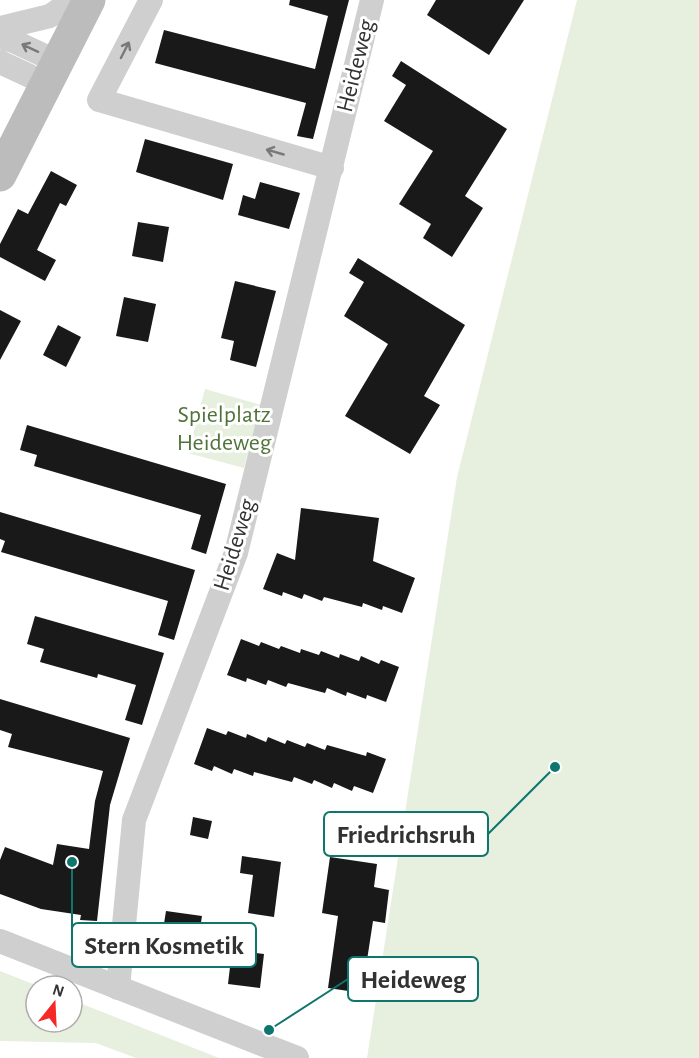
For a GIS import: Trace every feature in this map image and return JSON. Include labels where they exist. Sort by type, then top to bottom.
[{"type":"main road","points":[[0,176],[89,0]]},
{"type":"street","points":[[0,27],[50,16],[73,0]]},
{"type":"street","points":[[151,0],[99,100],[332,168]]},
{"type":"street","name":"Heideweg","points":[[118,988],[134,820],[236,553],[372,0]]},
{"type":"street","points":[[0,37],[13,41],[52,73]]},
{"type":"street","points":[[0,62],[52,73]]},
{"type":"street","points":[[0,942],[297,1058]]},
{"type":"green space","points":[[577,0],[699,0],[699,1058],[367,1058],[457,477]]},
{"type":"green space","name":"Spielplatz Heideweg","points":[[205,389],[261,405],[244,468],[188,453]]},
{"type":"green space","points":[[0,971],[24,980],[24,1034],[84,1034],[84,1005],[219,1058],[136,1058],[96,1043],[0,1041]]},
{"type":"building","points":[[290,0],[349,0],[313,139],[297,136],[306,103],[155,63],[164,30],[315,69],[328,16],[289,5]]},
{"type":"building","points":[[436,0],[524,0],[489,55],[427,15]]},
{"type":"building","points":[[401,61],[507,129],[465,196],[483,208],[452,257],[423,238],[431,224],[399,204],[433,151],[384,121],[406,85],[392,76]]},
{"type":"building","points":[[145,139],[233,164],[223,200],[136,172]]},
{"type":"building","points":[[51,171],[77,185],[66,206],[60,203],[37,250],[56,260],[45,281],[0,257],[0,244],[18,209],[28,214]]},
{"type":"building","points":[[260,182],[300,193],[289,229],[238,215],[243,195],[255,199]]},
{"type":"building","points":[[138,222],[169,227],[163,262],[132,256]]},
{"type":"building","points":[[358,258],[465,325],[424,396],[440,405],[410,454],[345,416],[388,344],[344,316],[364,282],[349,273]]},
{"type":"building","points":[[235,281],[276,291],[256,367],[230,360],[234,341],[221,338]]},
{"type":"building","points":[[124,297],[156,304],[148,342],[116,336]]},
{"type":"building","points":[[0,310],[21,321],[0,360]]},
{"type":"building","points":[[58,325],[81,337],[66,367],[43,355]]},
{"type":"building","points":[[27,425],[226,484],[206,554],[191,549],[201,515],[34,466],[37,455],[20,450]]},
{"type":"building","points":[[301,508],[379,518],[373,561],[415,578],[402,613],[383,606],[382,610],[363,603],[362,607],[324,597],[322,601],[304,594],[302,599],[283,592],[282,596],[263,589],[277,553],[295,560]]},
{"type":"building","points":[[0,512],[195,570],[174,640],[158,635],[168,601],[1,552],[5,541],[0,539]]},
{"type":"building","points":[[35,616],[164,653],[142,725],[125,720],[136,685],[98,674],[97,678],[40,662],[44,649],[27,644]]},
{"type":"building","points":[[241,639],[259,646],[261,642],[279,649],[281,646],[300,653],[301,649],[319,655],[321,651],[339,658],[340,654],[359,661],[361,656],[379,664],[381,660],[399,667],[386,702],[367,695],[366,699],[347,692],[346,696],[327,688],[325,693],[288,683],[286,687],[268,680],[266,685],[247,678],[246,682],[227,675]]},
{"type":"building","points":[[0,699],[130,738],[110,805],[97,921],[80,920],[81,915],[41,909],[0,894],[0,860],[5,847],[53,865],[57,844],[89,849],[95,801],[103,771],[8,747],[12,734],[0,730]]},
{"type":"building","points":[[207,728],[226,735],[228,731],[246,738],[247,734],[266,742],[268,737],[285,744],[287,740],[305,747],[307,743],[325,750],[327,745],[366,756],[367,752],[386,759],[373,793],[354,786],[352,791],[334,783],[332,788],[314,780],[312,784],[294,777],[292,782],[254,772],[253,776],[234,769],[232,774],[214,766],[212,771],[194,764]]},
{"type":"building","points":[[193,817],[212,821],[208,839],[190,835]]},
{"type":"building","points":[[242,856],[281,862],[274,917],[248,913],[253,875],[240,873]]},
{"type":"building","points":[[330,857],[377,864],[374,887],[389,890],[385,923],[373,921],[362,993],[328,988],[338,916],[322,913]]},
{"type":"building","points":[[166,911],[202,916],[196,954],[160,949]]},
{"type":"building","points":[[232,950],[264,954],[260,988],[228,984]]},
{"type":"place","name":"Friedrichsruh","points":[[555,767]]},
{"type":"place","name":"Stern Kosmetik","points":[[72,862]]},
{"type":"place","name":"Heideweg","points":[[269,1030]]}]
